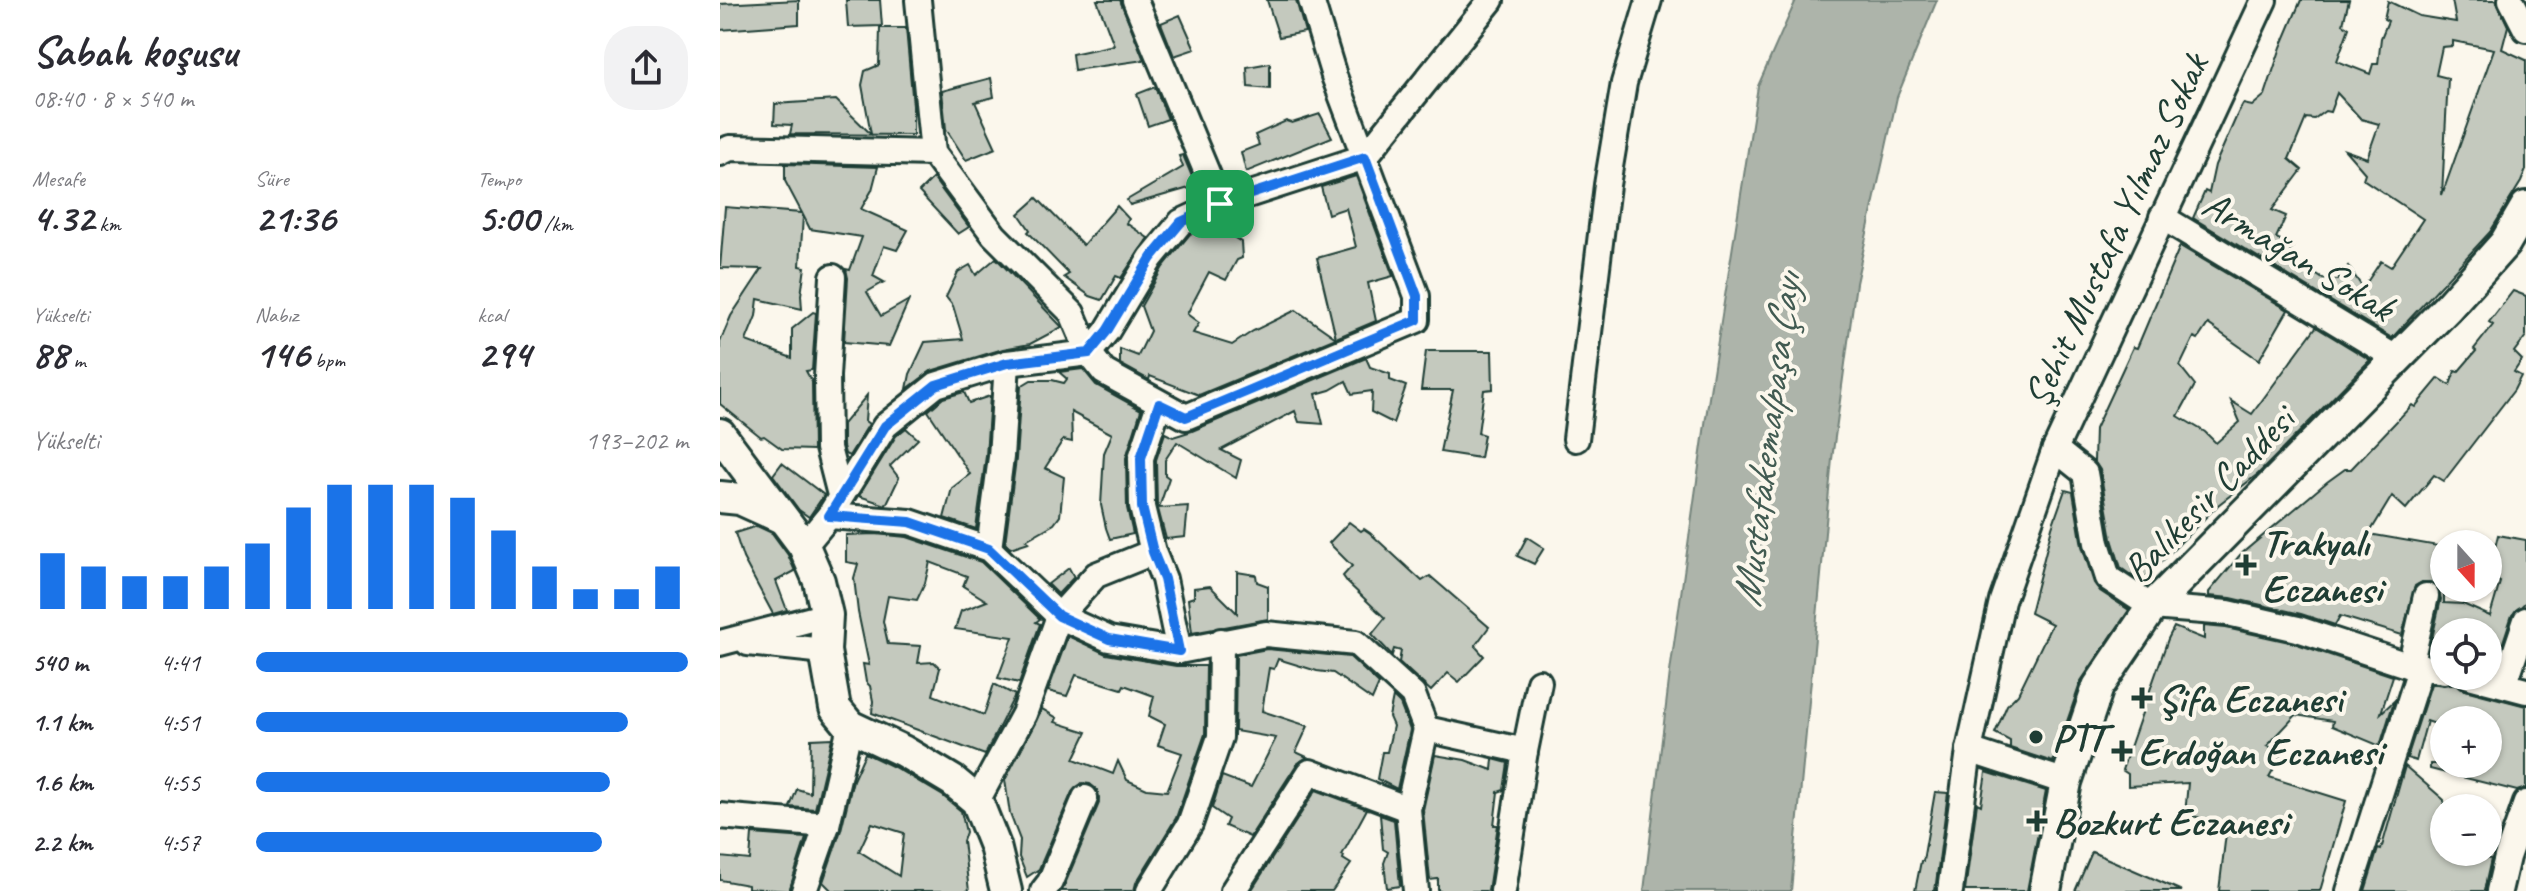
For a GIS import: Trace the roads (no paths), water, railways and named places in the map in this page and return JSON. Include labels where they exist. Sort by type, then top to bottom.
[{"type":"main road","name":"Balıkesir Caddesi","points":[[2045,891],[2066,782],[2098,687],[2152,607],[2447,308],[2505,243],[2526,207]]},
{"type":"main road","points":[[720,434],[786,519],[804,546],[819,581],[827,615],[825,651],[835,708],[850,726],[903,751],[953,781],[977,801],[995,846],[1006,891]]},
{"type":"main road","points":[[720,497],[740,499],[786,519]]},
{"type":"street","points":[[918,0],[933,153],[994,235],[1072,313],[1089,353],[1104,372],[1186,417],[1417,320],[1417,296],[1334,76],[1311,0]]},
{"type":"street","points":[[1135,0],[1220,204]]},
{"type":"street","points":[[804,546],[835,506],[885,426],[936,385],[1007,363],[1089,353],[1107,331],[1151,258],[1181,222],[1220,204],[1365,157],[1491,0]]},
{"type":"street","points":[[1576,439],[1607,185],[1624,83],[1649,0]]},
{"type":"street","name":"Şehit Mustafa Yılmaz Sokak","points":[[1950,891],[1969,750],[2002,601],[2055,449],[2264,0]]},
{"type":"street","points":[[2511,0],[2526,29]]},
{"type":"street","points":[[720,153],[730,148],[933,153]]},
{"type":"street","name":"Armağan Sokak","points":[[2162,217],[2396,358]]},
{"type":"street","points":[[833,277],[827,376],[828,448],[835,506]]},
{"type":"street","points":[[989,549],[1001,457],[1007,363]]},
{"type":"street","points":[[1159,404],[1141,458],[1142,507],[1153,552],[1164,579],[1179,651]]},
{"type":"street","name":"Şehit Mustafa Yılmaz Sokak","points":[[2055,449],[2085,473],[2097,543],[2108,578],[2152,607]]},
{"type":"street","points":[[835,506],[910,522],[989,549],[1059,616],[1109,639],[1179,651],[1266,634],[1356,643],[1413,695],[1426,729],[1408,809],[1416,891]]},
{"type":"street","points":[[977,801],[1024,714],[1059,616],[1096,575],[1153,552]]},
{"type":"street","points":[[2349,891],[2425,668],[2426,596]]},
{"type":"street","points":[[2152,607],[2228,613],[2298,629],[2425,668]]},
{"type":"street","points":[[727,642],[827,615]]},
{"type":"street","points":[[2515,687],[2526,620]]},
{"type":"street","points":[[1149,891],[1190,824],[1220,737],[1221,641]]},
{"type":"street","points":[[727,642],[825,651]]},
{"type":"street","points":[[1503,891],[1539,682]]},
{"type":"street","points":[[804,891],[827,825],[850,726]]},
{"type":"street","points":[[1426,729],[1525,751]]},
{"type":"street","points":[[1969,750],[2066,782]]},
{"type":"street","points":[[1233,891],[1310,772],[1408,809]]},
{"type":"street","points":[[1043,891],[1050,882],[1085,798]]},
{"type":"street","points":[[2499,891],[2526,803]]},
{"type":"street","points":[[720,816],[827,825]]},
{"type":"water","name":"Mustafakemalpaşa Çayı","points":[[1796,0],[1937,0],[1897,97],[1856,283],[1832,459],[1791,891],[1644,891],[1670,672],[1706,417],[1758,86]]},
{"type":"place","name":"Trakyalı Eczanesi","points":[[2246,565]]},
{"type":"place","name":"Şifa Eczanesi","points":[[2142,698]]},
{"type":"place","name":"PTT","points":[[2036,737]]},
{"type":"place","name":"Erdoğan Eczanesi","points":[[2122,751]]},
{"type":"place","name":"Bozkurt Eczanesi","points":[[2037,821]]}]
